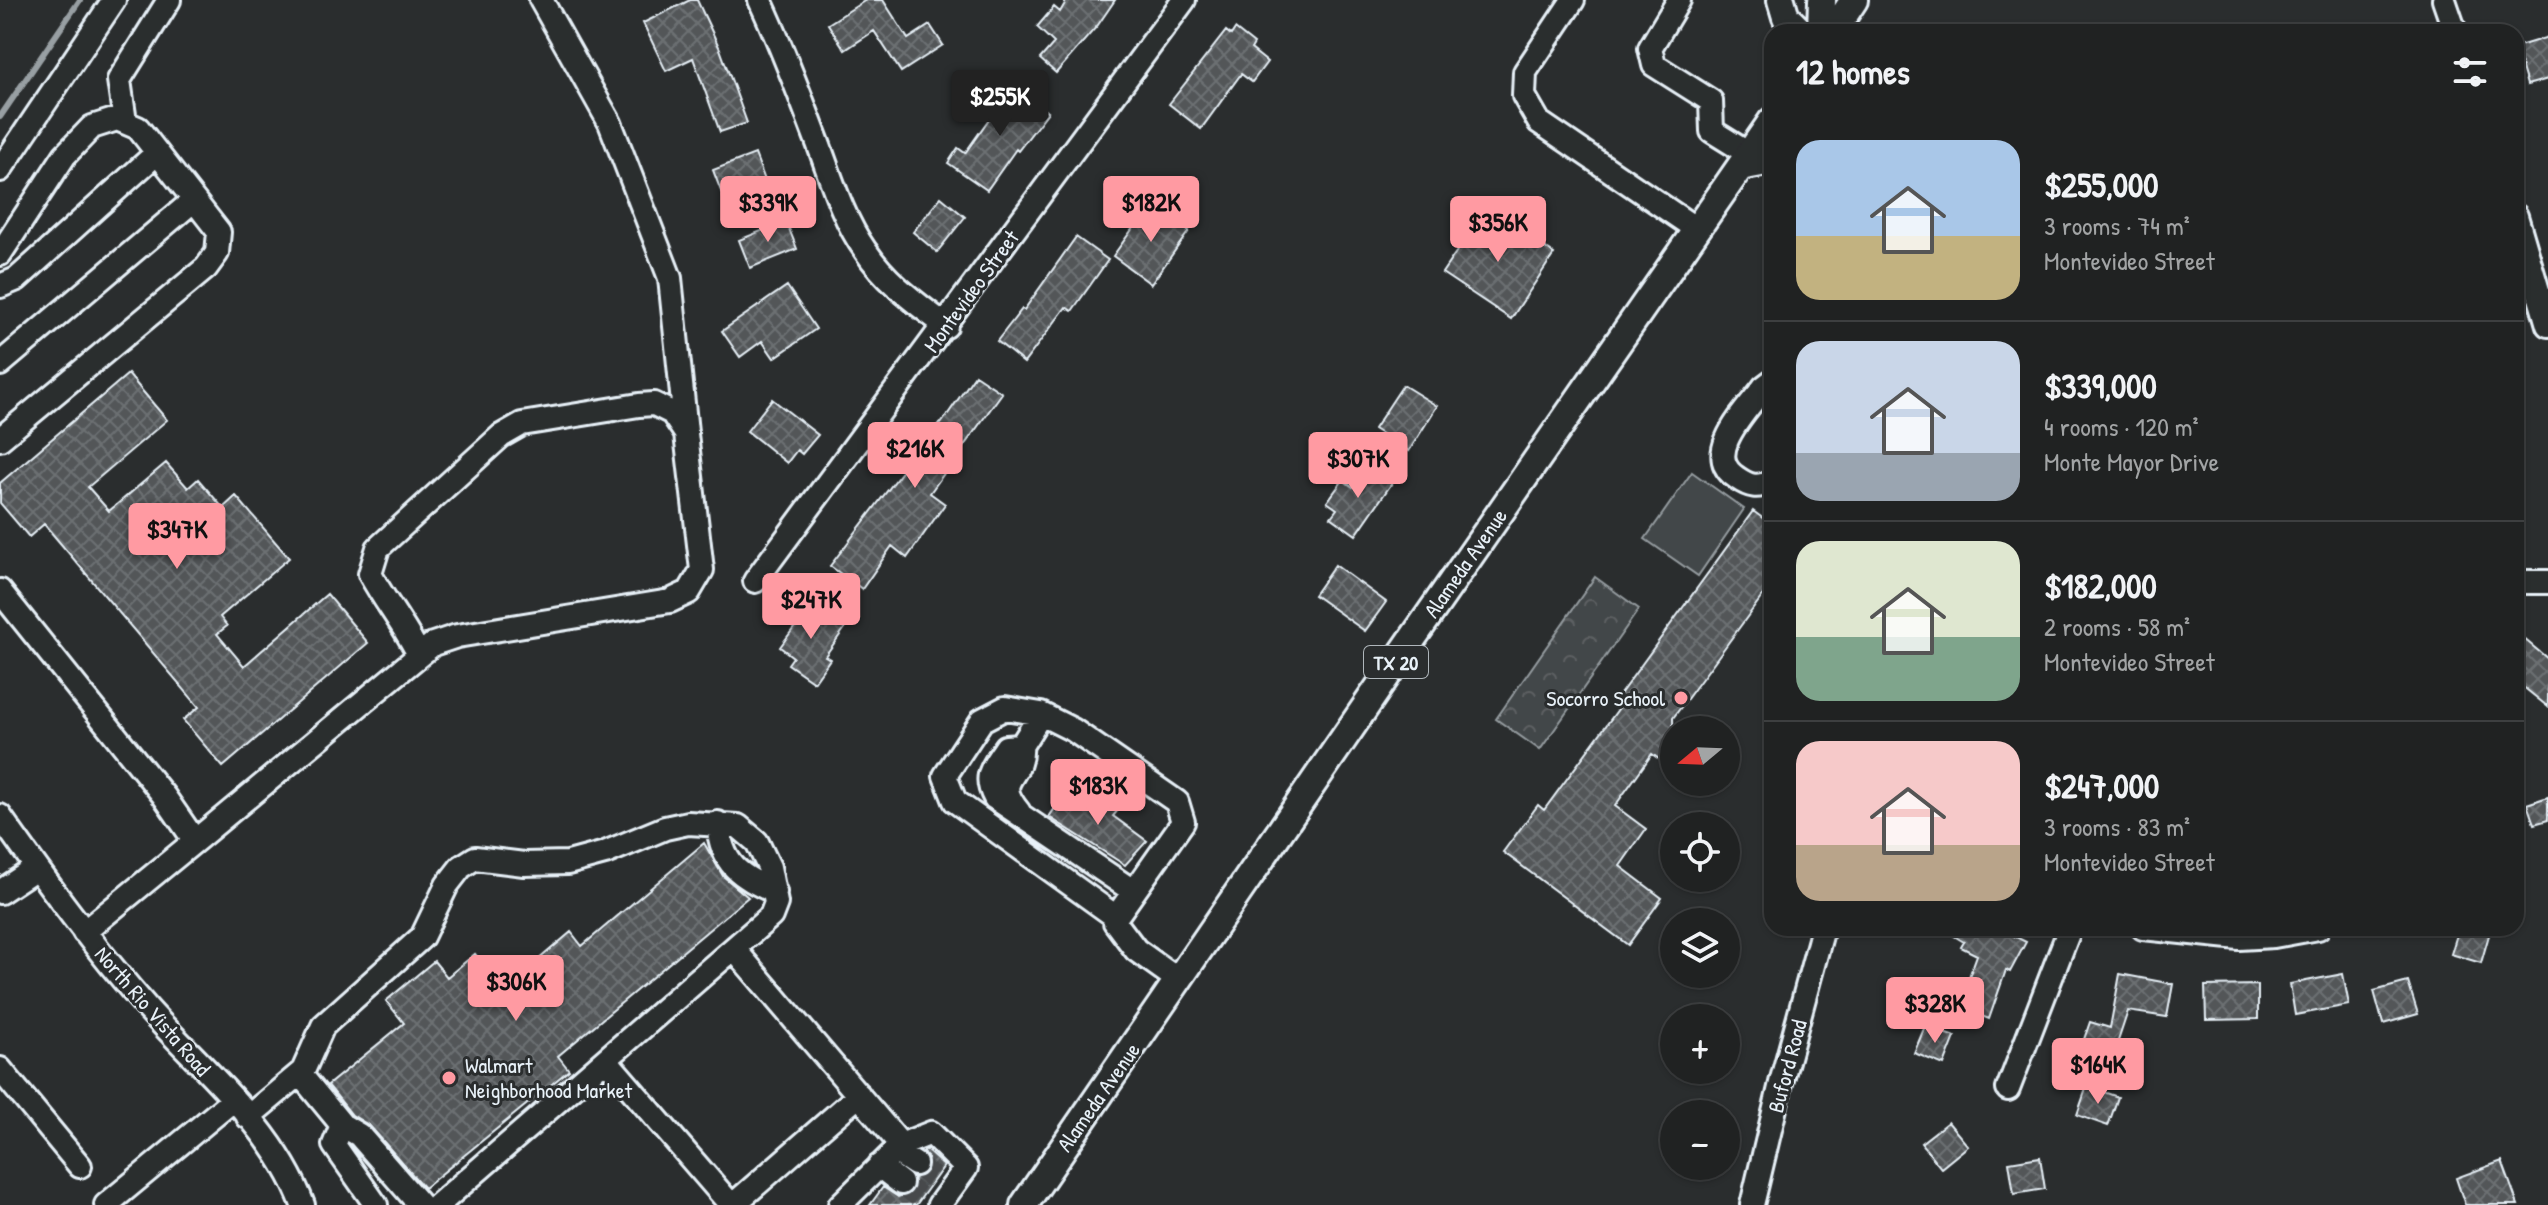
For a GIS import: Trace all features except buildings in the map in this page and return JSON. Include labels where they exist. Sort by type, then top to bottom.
[{"type":"main road","points":[[1781,0],[1786,17],[1793,24]]},
{"type":"main road","points":[[1821,24],[1822,0]]},
{"type":"main road","points":[[1838,24],[1854,0]]},
{"type":"main road","name":"Alameda Avenue","points":[[1024,1205],[1696,229],[1754,160],[1764,138]]},
{"type":"street","points":[[0,170],[114,0]]},
{"type":"street","points":[[125,122],[119,80],[169,0]]},
{"type":"street","points":[[84,932],[433,644],[457,636],[670,601],[689,592],[702,570],[670,278],[610,123],[541,0]]},
{"type":"street","name":"Montevideo Street","points":[[755,581],[1184,0]]},
{"type":"street","points":[[1573,0],[1525,72],[1524,96],[1539,122],[1696,229]]},
{"type":"street","points":[[1679,0],[1650,48],[1654,65],[1711,101],[1712,131],[1754,160]]},
{"type":"street","points":[[2444,0],[2452,24]]},
{"type":"street","points":[[765,2],[829,174],[863,249],[908,298],[946,326]]},
{"type":"street","points":[[0,254],[65,155],[92,127],[117,119],[138,128],[219,232],[217,253],[206,268],[0,439]]},
{"type":"street","points":[[0,286],[17,279],[157,153]]},
{"type":"street","points":[[0,364],[194,200]]},
{"type":"street","points":[[2524,243],[2548,325]]},
{"type":"street","points":[[1764,387],[1725,441],[1723,457],[1729,473],[1748,485],[1764,485]]},
{"type":"street","points":[[419,655],[405,627],[370,574],[378,548],[501,436],[522,424],[654,404],[672,413],[686,434]]},
{"type":"street","points":[[2524,582],[2548,582]]},
{"type":"street","points":[[0,591],[164,796],[195,841]]},
{"type":"street","points":[[1116,917],[955,801],[945,776],[982,720],[1005,708],[1041,714],[1073,730],[1177,802],[1183,822],[1133,891],[1115,922],[1136,950],[1178,980]]},
{"type":"street","points":[[1041,714],[1021,746],[1006,747],[989,773],[988,786],[995,798],[1133,891]]},
{"type":"street","name":"North Rio Vista Road","points":[[0,816],[84,932],[148,1009],[266,1136],[290,1173],[303,1205]]},
{"type":"street","points":[[248,1117],[300,1074],[323,1026],[422,937],[447,885],[461,867],[475,858],[524,864],[568,863],[605,853],[665,828],[688,823],[738,826],[757,842],[769,867],[776,903],[771,916],[438,1205]]},
{"type":"street","points":[[718,823],[720,847],[744,877],[775,892]]},
{"type":"street","points":[[0,892],[36,868]]},
{"type":"street","name":"Buford Road","points":[[1752,1205],[1821,936]]},
{"type":"street","points":[[2008,1089],[2067,936]]},
{"type":"street","points":[[2220,936],[2274,936]]},
{"type":"street","points":[[734,949],[859,1095],[892,1154],[901,1183]]},
{"type":"street","points":[[606,1060],[732,1205],[859,1095]]},
{"type":"street","points":[[0,1069],[80,1166]]},
{"type":"street","points":[[300,1074],[342,1125],[359,1135],[420,1205]]},
{"type":"street","points":[[106,1205],[233,1100]]},
{"type":"street","points":[[342,1125],[334,1145],[376,1205]]},
{"type":"street","points":[[843,1204],[892,1154],[931,1133],[966,1168],[935,1195]]},
{"type":"street","points":[[892,1154],[915,1164]]},
{"type":"green space","points":[[1692,472],[1744,509],[1698,576],[1645,539]]},
{"type":"green space","points":[[1595,577],[1639,609],[1540,750],[1496,719]]},
{"type":"waterway","points":[[0,117],[80,0]]},
{"type":"tunnel","points":[[915,1164],[935,1179]]},
{"type":"tunnel","points":[[901,1183],[921,1198]]},
{"type":"place","name":"Socorro School","points":[[1681,698]]},
{"type":"place","name":"Walmart Neighborhood Market","points":[[449,1078]]}]
